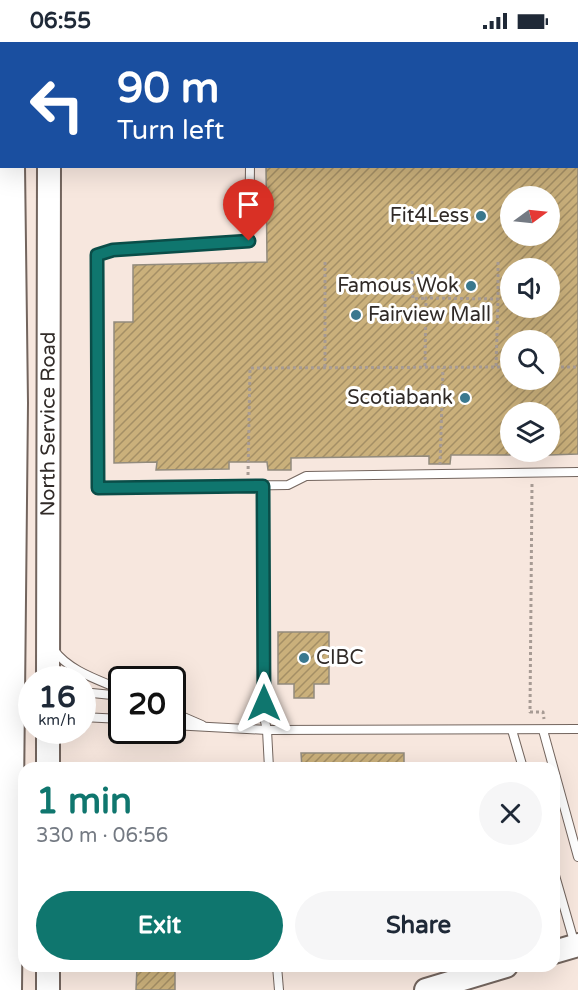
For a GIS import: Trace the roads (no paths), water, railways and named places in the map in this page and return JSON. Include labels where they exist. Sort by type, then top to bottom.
[{"type":"highway","points":[[7,990],[13,414],[10,168]]},
{"type":"street","name":"North Service Road","points":[[48,666],[49,168]]},
{"type":"street","points":[[48,744],[48,762]]},
{"type":"street","points":[[560,951],[577,949]]},
{"type":"street","points":[[48,972],[48,990]]},
{"type":"street","points":[[428,990],[486,972]]},
{"type":"lane","points":[[250,168],[249,241],[113,250],[97,255],[98,488],[288,486],[306,477],[578,472]]},
{"type":"lane","points":[[263,486],[264,717],[269,762]]},
{"type":"lane","points":[[48,642],[58,656],[74,669],[108,684]]},
{"type":"lane","points":[[186,718],[209,728]]},
{"type":"lane","points":[[186,726],[267,730],[473,728],[578,730]]},
{"type":"lane","points":[[512,730],[521,762]]},
{"type":"lane","points":[[545,730],[553,762]]},
{"type":"lane","points":[[560,788],[578,857]]},
{"type":"lane","points":[[560,892],[577,949]]},
{"type":"lane","points":[[278,972],[279,990]]},
{"type":"place","name":"Fit4Less","points":[[481,216]]},
{"type":"place","name":"Famous Wok","points":[[471,286]]},
{"type":"place","name":"Fairview Mall","points":[[356,315]]},
{"type":"place","name":"Scotiabank","points":[[465,398]]},
{"type":"place","name":"CIBC","points":[[304,658]]}]
